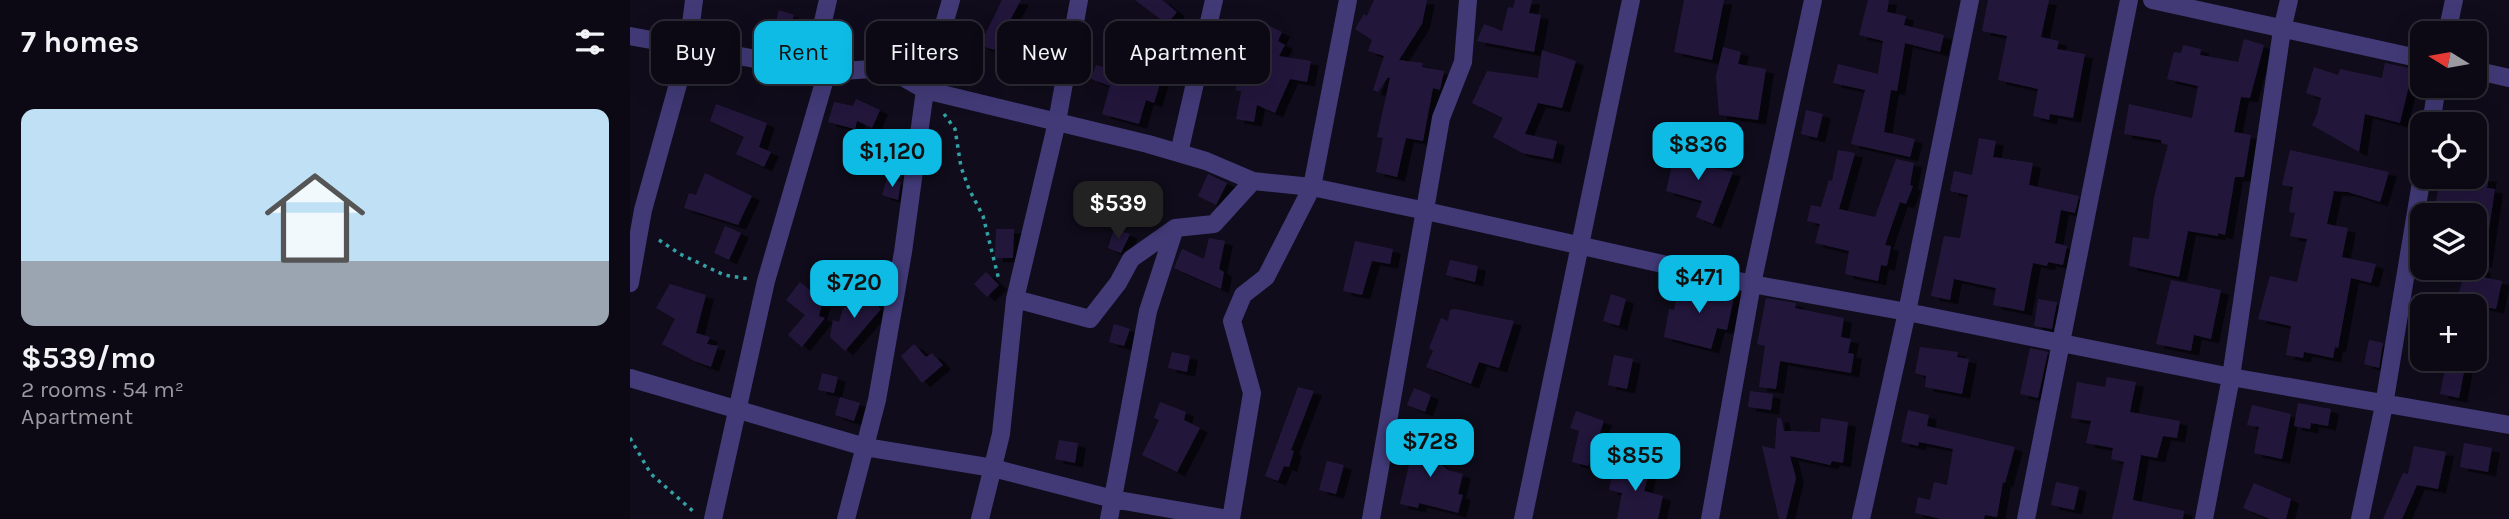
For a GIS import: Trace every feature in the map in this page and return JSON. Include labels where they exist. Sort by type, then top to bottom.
[{"type":"street","points":[[691,21],[694,0]]},
{"type":"street","points":[[823,21],[828,0]]},
{"type":"street","points":[[846,519],[877,400],[904,251],[925,90],[951,0]]},
{"type":"street","points":[[980,519],[1001,434],[1015,299],[1058,122],[1079,0]]},
{"type":"street","points":[[1179,153],[1214,0]]},
{"type":"street","points":[[630,378],[865,447],[993,468],[1113,499],[1229,519],[1252,393],[1232,321],[1243,295],[1266,277],[1312,187],[1348,0]]},
{"type":"street","points":[[1371,519],[1441,118],[1462,62],[1468,0]]},
{"type":"street","points":[[1523,519],[1630,0]]},
{"type":"street","points":[[1710,519],[1752,284],[1812,0]]},
{"type":"street","points":[[1861,519],[1907,312],[1970,0]]},
{"type":"street","points":[[2026,519],[2129,0]]},
{"type":"street","points":[[2152,0],[2410,57]]},
{"type":"street","points":[[2204,519],[2231,377],[2282,30],[2289,0]]},
{"type":"street","points":[[2450,21],[2454,0]]},
{"type":"street","points":[[630,36],[651,40]]},
{"type":"street","points":[[852,70],[887,68],[925,90],[1179,153],[1253,181],[1312,187],[1752,284],[2231,377],[2509,425]]},
{"type":"street","points":[[2487,73],[2509,78]]},
{"type":"street","points":[[630,283],[643,210],[678,84]]},
{"type":"street","points":[[713,519],[766,281],[823,84]]},
{"type":"street","points":[[1015,299],[1090,319],[1118,283],[1131,258],[1175,228],[1214,224],[1253,181]]},
{"type":"street","points":[[2360,519],[2384,405],[2420,189]]},
{"type":"street","points":[[1109,519],[1149,311],[1175,228]]},
{"type":"path","points":[[925,90],[956,129],[961,167],[983,216],[997,277],[1015,299]]},
{"type":"path","points":[[643,210],[660,243],[724,275],[766,281]]},
{"type":"path","points":[[630,438],[651,474],[702,519]]},
{"type":"building","points":[[1002,0],[1021,0],[1010,21],[997,21],[997,44],[994,50],[983,46],[983,39]]},
{"type":"building","points":[[1135,0],[1162,0],[1177,12],[1170,21],[1163,21]]},
{"type":"building","points":[[1374,0],[1427,0],[1422,24],[1399,60],[1423,63],[1422,67],[1444,71],[1440,90],[1433,88],[1423,141],[1406,138],[1397,177],[1376,172],[1383,138],[1377,137],[1390,78],[1388,77],[1378,92],[1373,90],[1384,56],[1368,51],[1372,40],[1355,29],[1364,14],[1367,16]]},
{"type":"building","points":[[1515,0],[1532,0],[1529,13],[1541,15],[1534,52],[1477,41],[1484,24],[1502,31],[1508,7],[1513,8]]},
{"type":"building","points":[[1684,0],[1724,0],[1712,60],[1674,52]]},
{"type":"building","points":[[1868,0],[1889,0],[1887,12],[1906,16],[1904,25],[1944,35],[1940,52],[1905,43],[1897,91],[1891,90],[1884,132],[1915,139],[1910,157],[1851,144],[1865,90],[1833,83],[1838,64],[1878,74],[1883,41],[1859,35]]},
{"type":"building","points":[[1988,0],[2049,0],[2041,37],[2059,41],[2057,49],[2085,54],[2073,118],[2050,114],[2049,120],[2033,116],[2038,89],[1998,80],[2007,36],[1982,31]]},
{"type":"building","points":[[779,10],[794,15],[792,21],[776,21]]},
{"type":"building","points":[[1270,26],[1282,32],[1278,41],[1285,45],[1279,56],[1311,61],[1307,82],[1290,79],[1275,113],[1257,105],[1254,122],[1236,119],[1241,91],[1235,90],[1238,84],[1270,84]]},
{"type":"building","points":[[2244,39],[2264,45],[2250,98],[2241,97],[2234,132],[2251,135],[2244,177],[2235,177],[2225,235],[2188,231],[2179,277],[2129,266],[2133,237],[2149,239],[2154,197],[2168,145],[2161,143],[2161,140],[2124,134],[2129,104],[2192,118],[2198,86],[2167,79],[2174,52],[2181,53],[2183,45],[2201,49],[2200,55],[2238,62]]},
{"type":"building","points":[[1723,47],[1741,52],[1738,64],[1766,69],[1758,120],[1719,115],[1716,76]]},
{"type":"building","points":[[1542,50],[1576,61],[1562,108],[1538,103],[1525,134],[1557,141],[1553,159],[1522,153],[1493,137],[1503,118],[1472,103],[1487,71],[1538,78]]},
{"type":"building","points":[[2385,63],[2410,68],[2410,81],[2400,123],[2365,114],[2359,152],[2312,125],[2321,98],[2306,93],[2314,67],[2338,75],[2340,69],[2382,78]]},
{"type":"building","points":[[1096,65],[1105,67],[1105,84],[1160,84],[1154,103],[1146,100],[1139,124],[1102,114],[1110,86],[1091,79]]},
{"type":"building","points":[[856,99],[880,110],[872,128],[857,121],[855,129],[828,122],[834,102],[853,106]]},
{"type":"building","points":[[716,104],[767,123],[759,147],[771,152],[764,167],[736,154],[744,137],[710,121]]},
{"type":"building","points":[[1806,110],[1823,114],[1817,138],[1801,134]]},
{"type":"building","points":[[1979,138],[1996,141],[1993,157],[2033,163],[2029,185],[2079,196],[2075,213],[2061,210],[2055,243],[2067,246],[2063,265],[2033,263],[2024,311],[1993,305],[1996,288],[1954,279],[1950,300],[1931,296],[1944,236],[1960,238],[1968,195],[1950,191],[1954,171],[1972,175]]},
{"type":"building","points":[[1678,140],[1694,143],[1691,163],[1733,172],[1713,224],[1696,217],[1702,201],[1666,191]]},
{"type":"building","points":[[1838,150],[1855,153],[1839,209],[1875,217],[1896,159],[1914,163],[1910,185],[1913,186],[1906,204],[1900,202],[1885,245],[1891,246],[1887,266],[1881,265],[1878,281],[1845,274],[1849,251],[1815,243],[1820,224],[1807,221],[1811,205],[1821,207],[1829,180],[1832,181]]},
{"type":"building","points":[[2290,150],[2389,172],[2380,202],[2348,192],[2334,191],[2327,224],[2348,228],[2342,257],[2376,264],[2371,283],[2351,278],[2338,348],[2335,347],[2333,358],[2304,352],[2303,358],[2286,355],[2291,326],[2258,319],[2270,276],[2297,282],[2307,239],[2290,236],[2295,213],[2289,212],[2293,187],[2282,185]]},
{"type":"building","points":[[705,173],[752,196],[738,225],[684,208],[689,193],[696,195]]},
{"type":"building","points":[[1208,174],[1227,183],[1216,205],[1198,196]]},
{"type":"building","points":[[887,178],[901,182],[898,200],[882,195]]},
{"type":"building","points":[[2438,189],[2495,189],[2487,243],[2487,203],[2436,203]]},
{"type":"building","points":[[725,226],[741,233],[729,260],[714,253]]},
{"type":"building","points":[[996,229],[1014,229],[1013,258],[995,258]]},
{"type":"building","points":[[1114,229],[1130,234],[1121,253],[1108,248]]},
{"type":"building","points":[[1209,238],[1225,241],[1219,269],[1224,272],[1221,289],[1174,268],[1182,249],[1204,259]]},
{"type":"building","points":[[1355,241],[1393,249],[1390,264],[1372,261],[1362,295],[1343,291]]},
{"type":"building","points":[[1450,260],[1478,266],[1475,282],[1446,275]]},
{"type":"building","points":[[986,272],[999,285],[987,297],[974,284]]},
{"type":"building","points":[[2487,278],[2502,281],[2496,309],[2487,307],[2487,294],[2458,294],[2463,280]]},
{"type":"building","points":[[2171,280],[2221,290],[2211,339],[2194,335],[2191,351],[2156,344]]},
{"type":"building","points":[[800,282],[823,300],[819,316],[825,318],[802,347],[788,335],[805,315],[786,300]]},
{"type":"building","points":[[670,284],[706,295],[696,333],[710,337],[707,344],[718,346],[711,367],[662,344],[675,319],[656,308]]},
{"type":"building","points":[[1679,285],[1701,290],[1702,285],[1735,292],[1727,330],[1717,328],[1711,349],[1664,337],[1669,309],[1674,310]]},
{"type":"building","points":[[861,290],[881,309],[845,351],[830,337],[833,320],[839,322],[843,309]]},
{"type":"building","points":[[1611,294],[1626,299],[1619,326],[1603,321]]},
{"type":"building","points":[[1766,298],[1796,303],[1795,308],[1844,318],[1841,337],[1851,339],[1848,353],[1854,354],[1851,373],[1780,361],[1776,389],[1759,387],[1765,346],[1757,344]]},
{"type":"building","points":[[2038,299],[2057,302],[2052,329],[2034,326]]},
{"type":"building","points":[[1450,310],[1514,321],[1499,368],[1479,362],[1471,384],[1426,367],[1433,351],[1429,348],[1441,318],[1448,321]]},
{"type":"building","points":[[1114,324],[1130,329],[1124,346],[1109,342]]},
{"type":"building","points":[[2369,340],[2383,343],[2379,368],[2364,364]]},
{"type":"building","points":[[914,344],[926,357],[932,353],[943,365],[922,383],[901,356]]},
{"type":"building","points":[[1920,347],[1958,352],[1957,357],[1969,359],[1962,394],[1925,387],[1926,376],[1915,373]]},
{"type":"building","points":[[2030,348],[2048,352],[2038,398],[2020,394]]},
{"type":"building","points":[[1172,352],[1190,356],[1187,372],[1168,368]]},
{"type":"building","points":[[1614,355],[1633,359],[1627,389],[1608,385]]},
{"type":"building","points":[[2445,371],[2464,371],[2459,398],[2440,394]]},
{"type":"building","points":[[822,373],[838,377],[834,393],[818,390]]},
{"type":"building","points":[[2107,377],[2136,382],[2130,412],[2180,421],[2177,438],[2163,436],[2157,458],[2141,455],[2133,500],[2184,511],[2183,519],[2112,519],[2124,462],[2111,459],[2113,448],[2086,443],[2091,421],[2071,418],[2077,382],[2105,387]]},
{"type":"building","points":[[1298,387],[1314,391],[1291,450],[1294,451],[1289,467],[1284,466],[1278,481],[1265,476]]},
{"type":"building","points":[[1414,388],[1431,395],[1425,412],[1407,405]]},
{"type":"building","points":[[1750,391],[1773,394],[1771,410],[1748,407]]},
{"type":"building","points":[[840,397],[860,403],[854,421],[835,415]]},
{"type":"building","points":[[1160,402],[1186,412],[1184,420],[1200,428],[1177,472],[1142,455],[1159,420],[1154,418]]},
{"type":"building","points":[[2298,403],[2331,409],[2328,426],[2311,423],[2310,429],[2294,426]]},
{"type":"building","points":[[2252,405],[2291,414],[2282,459],[2254,453],[2259,427],[2247,425]]},
{"type":"building","points":[[1908,410],[1929,415],[1927,426],[2015,447],[2005,483],[2003,482],[1997,517],[1985,515],[1984,519],[1941,519],[1915,513],[1918,497],[1930,500],[1934,482],[1947,485],[1953,449],[1919,442],[1918,446],[1901,442]]},
{"type":"building","points":[[1576,411],[1604,421],[1588,466],[1572,462],[1579,431],[1570,428]]},
{"type":"building","points":[[1777,418],[1781,418],[1784,431],[1820,432],[1821,418],[1848,422],[1843,463],[1832,461],[1830,465],[1790,456],[1796,478],[1786,519],[1779,519],[1762,446],[1775,449]]},
{"type":"building","points":[[1417,430],[1436,435],[1430,456],[1448,470],[1463,474],[1458,494],[1463,495],[1458,513],[1419,503],[1418,508],[1400,504]]},
{"type":"building","points":[[1059,440],[1078,443],[1075,463],[1055,459]]},
{"type":"building","points":[[2464,443],[2492,448],[2488,472],[2460,467]]},
{"type":"building","points":[[2414,446],[2446,452],[2438,489],[2417,485],[2402,519],[2383,519],[2403,473],[2408,474]]},
{"type":"building","points":[[1327,461],[1344,465],[1336,494],[1319,490]]},
{"type":"building","points":[[1615,461],[1650,468],[1644,491],[1663,496],[1658,519],[1617,519],[1622,493],[1609,490]]},
{"type":"building","points":[[2056,482],[2079,487],[2074,510],[2051,505]]},
{"type":"building","points":[[2254,483],[2291,499],[2286,519],[2270,519],[2243,508]]}]
